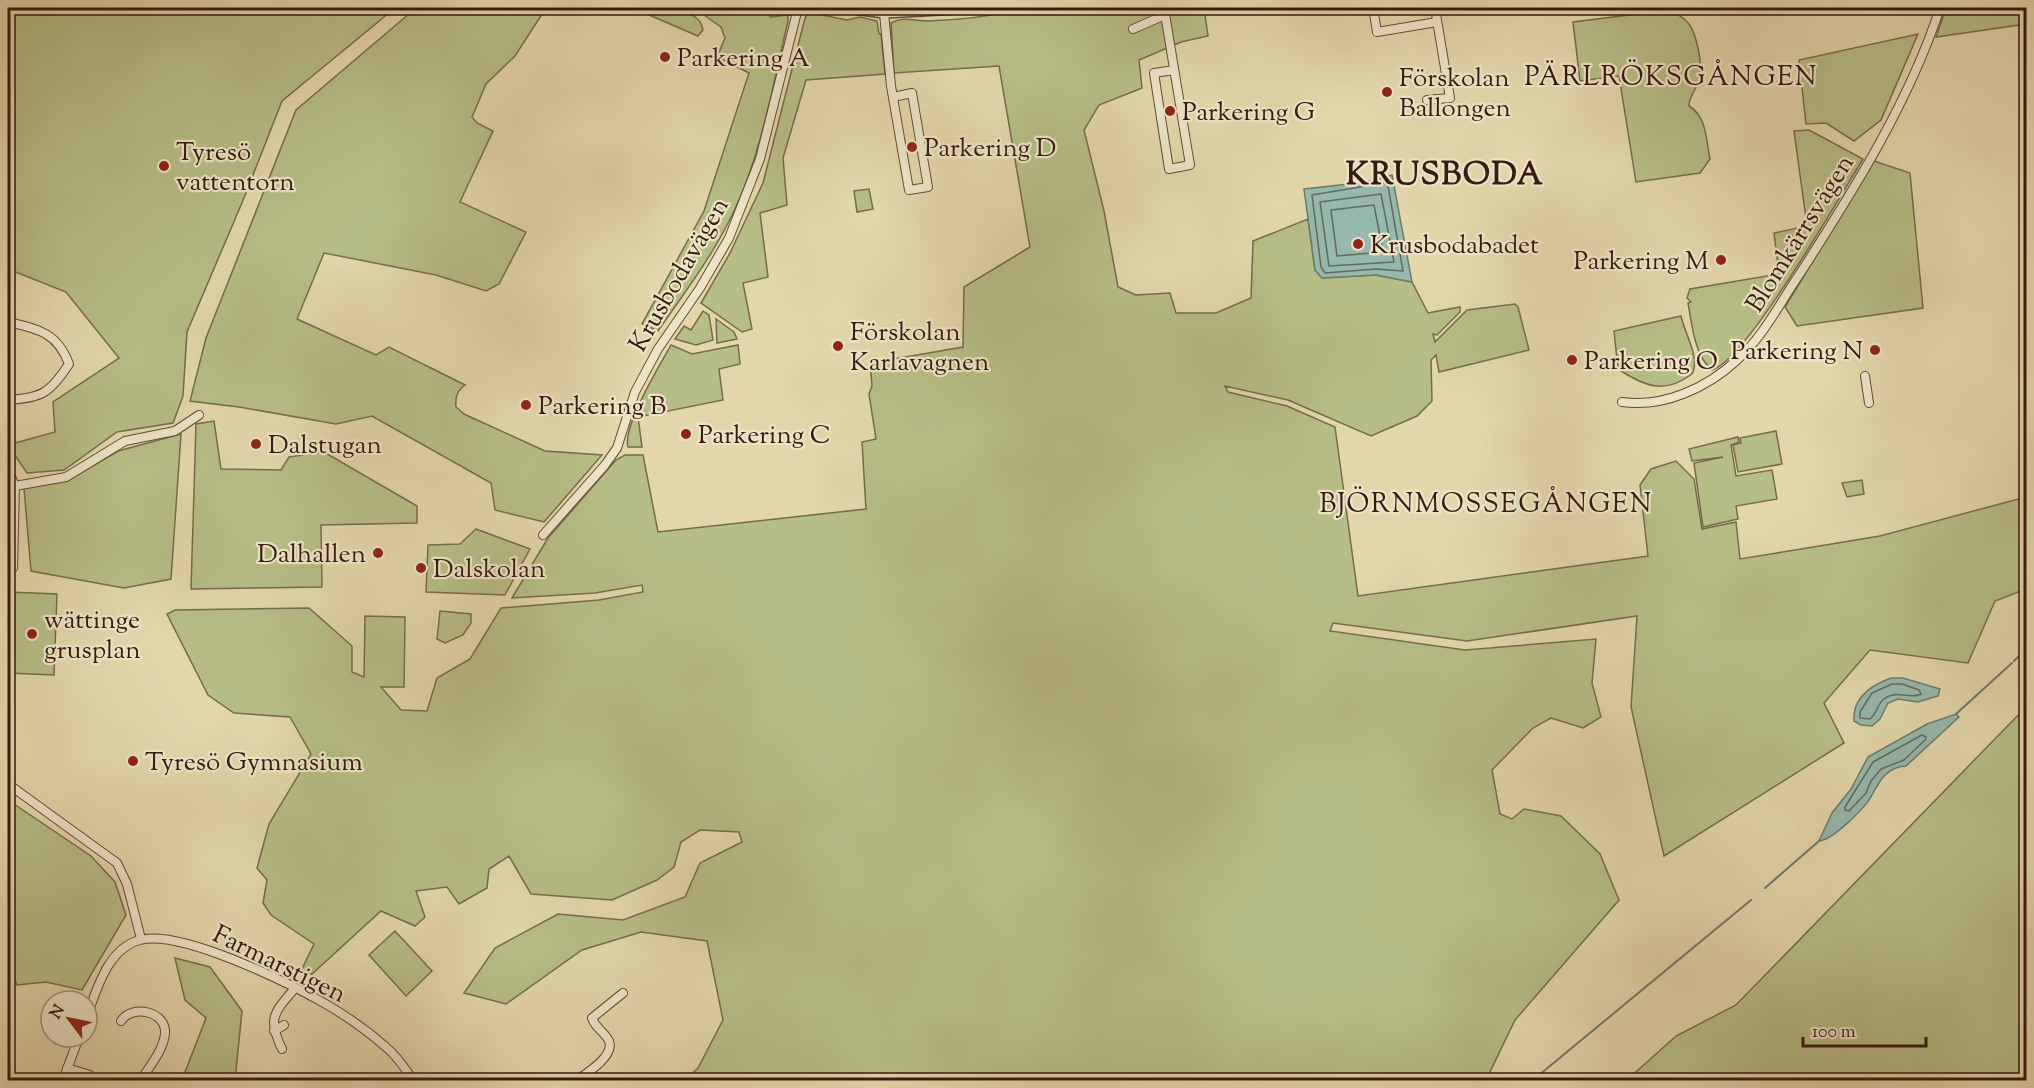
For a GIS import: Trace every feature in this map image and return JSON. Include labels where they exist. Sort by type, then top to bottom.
[{"type":"street","name":"Krusbodavägen","points":[[543,535],[605,465],[617,448],[635,392],[658,349],[700,288],[729,238],[760,159],[798,8]]},
{"type":"street","points":[[847,8],[884,13],[976,8]]},
{"type":"street","points":[[1374,8],[1377,32],[1437,22]]},
{"type":"street","points":[[1427,100],[1450,98],[1435,8]]},
{"type":"street","name":"Blomkärrsvägen","points":[[1622,402],[1645,405],[1692,390],[1720,374],[1751,346],[1871,159],[1916,70],[1940,8]]},
{"type":"street","points":[[1133,29],[1164,11],[1174,70],[1190,165],[1169,169],[1154,73],[1174,70]]},
{"type":"street","points":[[884,13],[893,97],[909,190],[928,187],[912,93],[893,97]]},
{"type":"street","points":[[8,322],[42,330],[63,348],[69,364],[54,386],[32,398],[8,399]]},
{"type":"street","points":[[1865,376],[1869,403]]},
{"type":"street","points":[[15,486],[66,477],[125,441],[175,431],[199,415]]},
{"type":"street","points":[[8,470],[15,486],[13,568]]},
{"type":"street","points":[[8,784],[117,863],[128,884],[141,939],[118,952],[107,968],[98,989]]},
{"type":"street","name":"Farmarstigen","points":[[141,939],[191,943],[295,988],[326,1004],[386,1047],[413,1080]]},
{"type":"street","points":[[282,1050],[272,1023],[275,1012],[295,988]]},
{"type":"street","points":[[577,1080],[602,1059],[609,1046],[608,1040],[592,1018],[623,993]]},
{"type":"street","points":[[120,1021],[126,1013],[133,1011],[156,1015],[163,1022],[165,1033],[160,1048],[141,1080]]},
{"type":"street","points":[[274,1031],[284,1025]]},
{"type":"street","points":[[63,1080],[74,1049]]},
{"type":"street","points":[[67,1068],[90,1075]]},
{"type":"green space","points":[[8,8],[395,8],[282,101],[187,332],[183,396],[173,423],[117,432],[64,470],[27,473],[8,445],[55,432],[53,402],[119,358],[66,292],[8,269]]},
{"type":"green space","points":[[416,8],[546,8],[515,56],[486,84],[472,117],[477,123],[493,131],[460,202],[526,232],[499,284],[486,291],[436,275],[324,253],[297,319],[376,355],[389,347],[465,385],[458,392],[456,400],[456,407],[464,414],[545,451],[602,455],[544,522],[495,510],[491,483],[372,416],[336,424],[190,401],[206,338],[296,110]]},
{"type":"green space","points":[[633,8],[662,8],[684,12],[700,22],[703,30],[698,36]]},
{"type":"green space","points":[[694,8],[777,8],[767,14],[771,17],[788,15],[788,21],[766,118],[744,188],[734,211],[699,272],[658,331],[642,324],[704,211],[749,73],[717,57],[725,38],[721,27]]},
{"type":"green space","points":[[1025,8],[1204,8],[1208,36],[1181,42],[1139,60],[1142,88],[1099,105],[1084,130],[1104,211],[1118,287],[1136,295],[1170,293],[1176,313],[1216,313],[1251,298],[1253,241],[1308,219],[1315,270],[1322,278],[1376,275],[1412,282],[1428,313],[1460,307],[1460,312],[1437,335],[1433,334],[1435,342],[1467,310],[1515,304],[1518,307],[1529,350],[1439,372],[1436,355],[1431,360],[1432,401],[1417,416],[1371,436],[1288,400],[1225,386],[1228,392],[1287,406],[1335,427],[1358,596],[1648,556],[1640,485],[1651,469],[1676,461],[1694,479],[1702,529],[1736,522],[1740,559],[1880,536],[2026,497],[2026,589],[1995,601],[1968,663],[1870,650],[1824,703],[1844,743],[1664,856],[1631,707],[1637,616],[1467,641],[1333,623],[1330,631],[1465,650],[1596,639],[1592,683],[1601,717],[1583,728],[1551,718],[1533,728],[1492,770],[1500,814],[1512,819],[1524,809],[1561,816],[1600,854],[1619,900],[1515,1020],[1486,1080],[685,1080],[698,1068],[723,1020],[707,941],[641,932],[582,950],[506,1004],[464,993],[495,948],[558,914],[623,920],[685,897],[700,863],[742,842],[739,832],[700,830],[681,842],[674,867],[657,880],[612,900],[531,894],[509,856],[489,869],[487,888],[459,904],[447,887],[416,891],[425,917],[415,926],[381,911],[312,974],[300,973],[314,944],[271,915],[263,903],[267,880],[257,868],[269,824],[311,754],[290,717],[234,713],[208,695],[167,614],[175,610],[309,608],[352,646],[352,672],[364,677],[365,616],[405,617],[404,687],[381,687],[401,710],[427,711],[437,678],[470,659],[501,608],[599,600],[643,592],[642,585],[595,593],[512,598],[548,538],[616,460],[625,455],[643,455],[658,532],[866,509],[862,442],[876,439],[869,394],[872,386],[870,363],[963,347],[964,287],[1030,247],[999,66],[894,73],[891,23],[904,19],[927,21],[964,19]]},
{"type":"green space","points":[[1946,8],[2026,8],[2026,24],[1936,37]]},
{"type":"green space","points":[[1670,10],[1687,22],[1697,42],[1700,76],[1689,106],[1699,116],[1702,123],[1710,159],[1700,173],[1636,182],[1619,76],[1580,81],[1573,22]]},
{"type":"green space","points":[[812,13],[847,20],[860,17],[877,21],[879,34],[881,34],[885,74],[806,80],[783,158],[787,205],[760,213],[768,277],[743,283],[752,329],[742,332],[701,303],[730,253],[763,183],[804,22],[806,16]]},
{"type":"green space","points":[[1918,34],[1881,120],[1854,141],[1826,123],[1806,124],[1799,60]]},
{"type":"green space","points":[[1809,130],[1863,159],[1769,309],[1727,360],[1712,370],[1701,356],[1695,339],[1688,303],[1691,302],[1687,298],[1690,289],[1779,274],[1774,233],[1807,226],[1794,131]]},
{"type":"green space","points":[[1874,161],[1910,173],[1923,308],[1797,326],[1785,307]]},
{"type":"green space","points":[[869,189],[873,209],[857,212],[854,191]]},
{"type":"green space","points":[[703,311],[709,315],[713,340],[696,345],[675,339],[684,326],[691,330]]},
{"type":"green space","points":[[1681,316],[1693,353],[1692,374],[1682,381],[1654,386],[1645,384],[1618,369],[1614,331]]},
{"type":"green space","points":[[716,319],[734,332],[737,339],[717,343]]},
{"type":"green space","points":[[671,345],[692,354],[738,345],[740,364],[719,369],[723,400],[638,417],[642,447],[628,447],[628,438],[636,411]]},
{"type":"green space","points":[[214,421],[221,469],[281,470],[289,457],[324,452],[417,506],[417,523],[321,525],[322,587],[191,589],[196,424]]},
{"type":"green space","points":[[1776,431],[1782,464],[1738,472],[1733,445],[1741,443],[1740,438]]},
{"type":"green space","points":[[181,434],[171,579],[124,588],[31,571],[24,488],[69,480],[118,451]]},
{"type":"green space","points":[[1738,437],[1739,442],[1731,445],[1736,476],[1772,470],[1777,499],[1736,506],[1738,519],[1703,527],[1694,463],[1723,457],[1692,461],[1689,449]]},
{"type":"green space","points":[[1862,480],[1864,494],[1847,497],[1842,483]]},
{"type":"green space","points":[[476,529],[530,549],[505,595],[426,592],[428,545],[460,544]]},
{"type":"green space","name":"wättinge grusplan","points":[[8,592],[57,594],[54,675],[8,673]]},
{"type":"green space","points":[[440,611],[471,614],[471,623],[463,635],[445,643],[437,639]]},
{"type":"green space","points":[[2026,707],[2026,1080],[1627,1080],[1676,1036],[1736,1005]]},
{"type":"green space","points":[[8,800],[91,856],[115,882],[126,915],[83,989],[46,982],[17,985],[8,964]]},
{"type":"green space","points":[[395,931],[432,971],[406,996],[369,955]]},
{"type":"green space","points":[[175,958],[210,967],[242,1011],[235,1080],[182,1080],[206,1018],[185,1000]]},
{"type":"water","name":"Krusbodabadet","points":[[1392,175],[1412,282],[1376,275],[1322,278],[1315,270],[1304,189],[1367,182]]},
{"type":"water","points":[[1891,678],[1903,678],[1940,689],[1938,696],[1918,702],[1898,699],[1888,703],[1880,719],[1872,726],[1861,725],[1854,721],[1854,713],[1860,699],[1877,684]]},
{"type":"water","points":[[1956,714],[1959,717],[1906,766],[1894,769],[1885,775],[1856,815],[1832,835],[1819,841],[1832,813],[1851,789],[1868,757],[1927,724]]},
{"type":"waterway","points":[[2014,661],[2026,649]]},
{"type":"waterway","points":[[1956,714],[2012,663]]},
{"type":"waterway","points":[[1765,888],[1819,841]]},
{"type":"waterway","points":[[1533,1080],[1751,900]]},
{"type":"place","name":"Parkering A","points":[[665,57]]},
{"type":"place","name":"Förskolan Ballongen","points":[[1387,92]]},
{"type":"place","name":"Parkering G","points":[[1170,111]]},
{"type":"place","name":"Parkering D","points":[[912,147]]},
{"type":"place","name":"Tyresö vattentorn","points":[[164,166]]},
{"type":"place","name":"Krusbodabadet","points":[[1358,244]]},
{"type":"place","name":"Parkering M","points":[[1721,260]]},
{"type":"place","name":"Förskolan Karlavagnen","points":[[838,346]]},
{"type":"place","name":"Parkering N","points":[[1875,350]]},
{"type":"place","name":"Parkering O","points":[[1572,360]]},
{"type":"place","name":"Parkering B","points":[[526,405]]},
{"type":"place","name":"Parkering C","points":[[686,434]]},
{"type":"place","name":"Dalstugan","points":[[256,444]]},
{"type":"place","name":"Dalhallen","points":[[378,553]]},
{"type":"place","name":"Dalskolan","points":[[421,568]]},
{"type":"place","name":"wättinge grusplan","points":[[32,634]]},
{"type":"place","name":"Tyresö Gymnasium","points":[[133,761]]},
{"type":"district","name":"PÄRLRÖKSGÅNGEN","points":[[1671,76]]},
{"type":"district","name":"KRUSBODA","points":[[1445,173]]},
{"type":"district","name":"BJÖRNMOSSEGÅNGEN","points":[[1486,503]]}]
